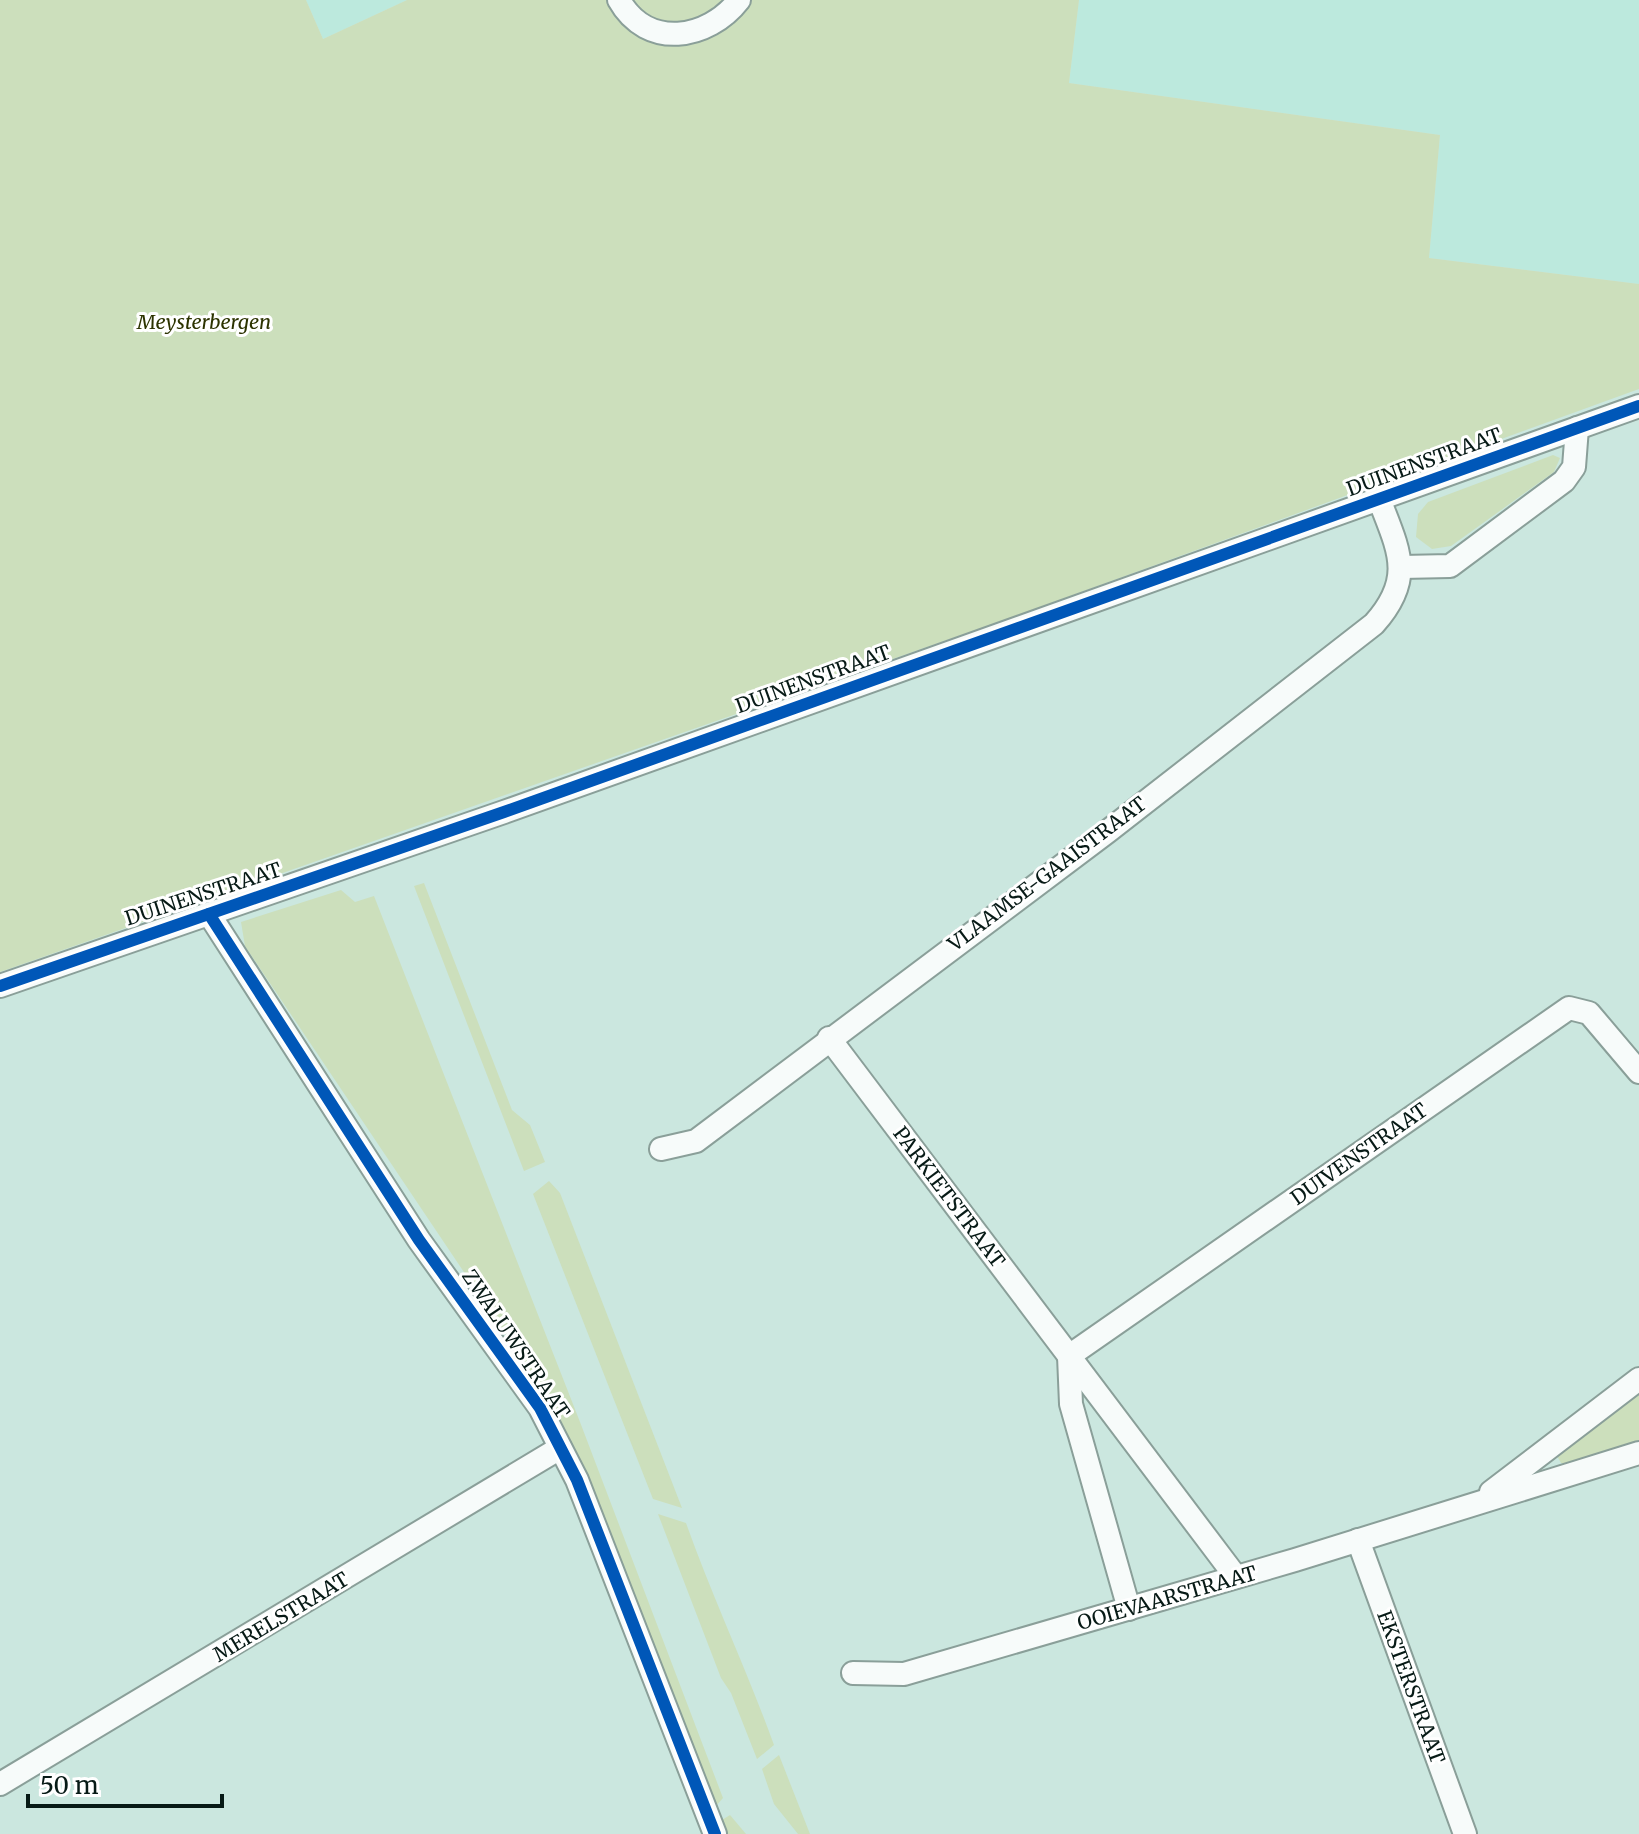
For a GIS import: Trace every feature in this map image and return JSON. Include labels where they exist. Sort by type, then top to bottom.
[{"type":"street","points":[[619,0],[641,25],[663,34],[686,35],[708,29],[727,15],[739,0]]},
{"type":"street","name":"DUINENSTRAAT","points":[[0,986],[1639,406]]},
{"type":"street","points":[[1379,499],[1402,567],[1450,566],[1564,481],[1574,467],[1577,428]]},
{"type":"street","name":"VLAAMSE-GAAISTRAAT","points":[[661,1149],[696,1141],[829,1038],[1107,832],[1374,624],[1397,592],[1402,567]]},
{"type":"street","name":"ZWALUWSTRAAT","points":[[209,914],[419,1240],[540,1408],[577,1480],[715,1834]]},
{"type":"street","name":"DUIVENSTRAAT","points":[[1069,1356],[1569,1008],[1589,1013],[1639,1072]]},
{"type":"street","name":"PARKIETSTRAAT","points":[[829,1038],[1236,1577]]},
{"type":"street","points":[[1069,1356],[1071,1404],[1129,1609]]},
{"type":"street","name":"OOIEVAARSTRAAT","points":[[1477,1503],[1639,1379]]},
{"type":"street","name":"MERELSTRAAT","points":[[0,1784],[560,1448]]},
{"type":"street","name":"OOIEVAARSTRAAT","points":[[853,1673],[904,1674],[1236,1577],[1639,1453]]},
{"type":"street","name":"EKSTERSTRAAT","points":[[1358,1540],[1465,1834]]},
{"type":"shaded area","points":[[306,0],[407,0],[323,39]]},
{"type":"shaded area","points":[[1079,0],[1639,0],[1639,284],[1429,258],[1440,135],[1069,83]]},
{"type":"green space","name":"Meysterbergen","points":[[0,0],[306,0],[323,39],[407,0],[1079,0],[1069,83],[1440,135],[1429,258],[1639,284],[1639,389],[1004,620],[0,972]]},
{"type":"green space","points":[[1553,455],[1560,458],[1554,472],[1451,546],[1432,549],[1416,537],[1418,514],[1428,502]]},
{"type":"green space","points":[[424,883],[512,1110],[530,1125],[545,1162],[524,1171],[414,886]]},
{"type":"green space","points":[[341,890],[355,902],[374,896],[723,1798],[716,1806],[629,1582],[556,1418],[527,1366],[245,946],[241,922]]},
{"type":"green space","points":[[549,1181],[560,1193],[682,1508],[653,1499],[533,1194]]},
{"type":"green space","points":[[1639,1392],[1639,1444],[1571,1465],[1561,1463],[1557,1456],[1563,1448]]},
{"type":"green space","points":[[658,1514],[686,1523],[774,1745],[757,1759],[731,1693],[721,1678]]},
{"type":"green space","points":[[779,1755],[810,1834],[798,1834],[774,1804],[762,1769]]},
{"type":"green space","points":[[730,1815],[746,1834],[727,1834],[722,1820]]},
{"type":"cycle path","points":[[0,986],[504,812],[1639,406]]},
{"type":"cycle path","points":[[209,914],[419,1240],[540,1408],[577,1480],[715,1834]]}]
